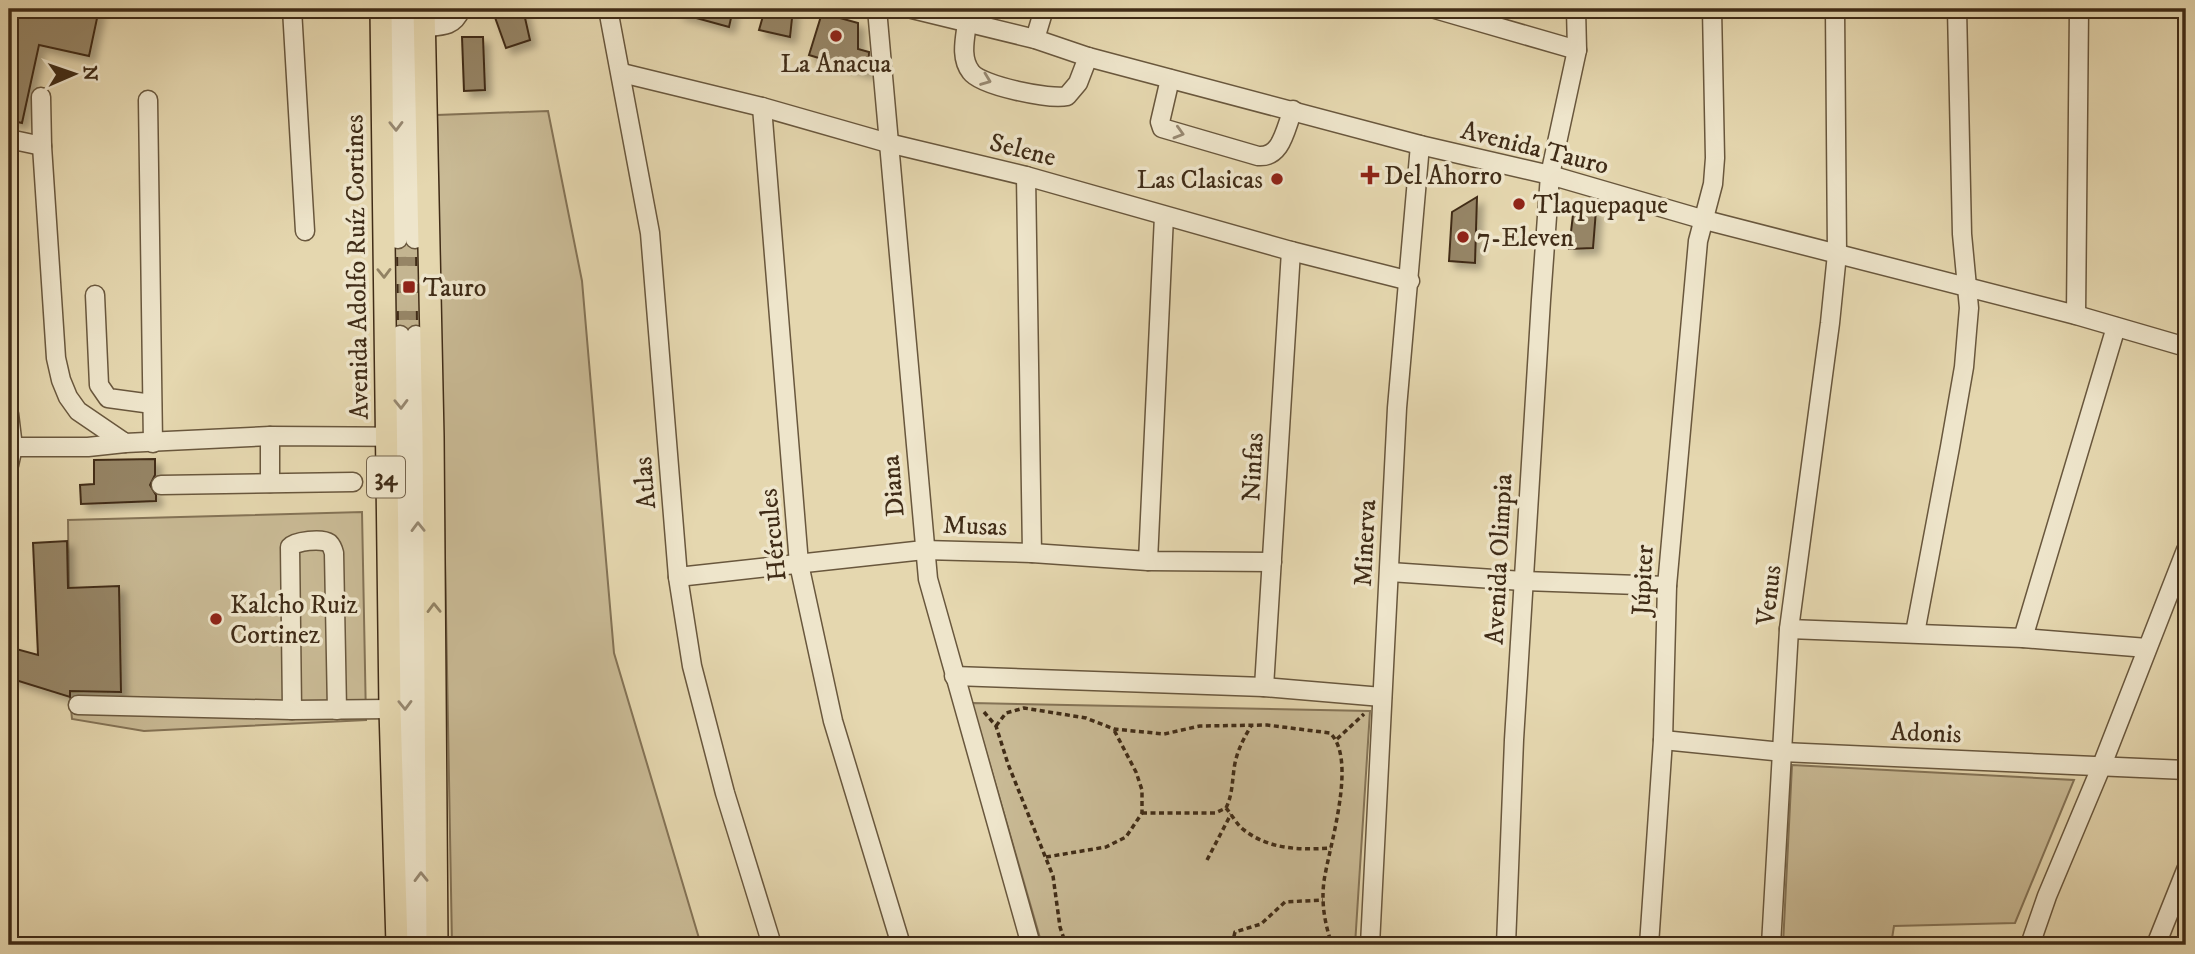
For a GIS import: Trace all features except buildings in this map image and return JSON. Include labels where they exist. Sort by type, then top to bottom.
[{"type":"main road","name":"Avenida Adolfo Ruíz Cortines","points":[[381,9],[409,437],[437,945]]},
{"type":"main road","name":"Avenida Adolfo Ruíz Cortines","points":[[398,942],[390,709],[409,437],[424,18]]},
{"type":"street","points":[[292,9],[305,231]]},
{"type":"street","points":[[395,9],[406,239],[410,9]]},
{"type":"street","points":[[424,18],[446,25],[453,23],[461,9]]},
{"type":"street","name":"Atlas","points":[[608,9],[650,233],[678,577],[692,666],[725,793],[772,945]]},
{"type":"street","name":"Diana","points":[[877,9],[928,579],[1031,945]]},
{"type":"street","name":"Avenida Tauro","points":[[912,9],[1035,39],[1088,57],[1420,145],[1550,176],[1705,220],[2076,314],[2186,347]]},
{"type":"street","points":[[1035,39],[1044,9]]},
{"type":"street","name":"Avenida Olimpia","points":[[1506,945],[1523,581],[1550,176],[1577,50],[1576,9]]},
{"type":"street","name":"Júpiter","points":[[1649,945],[1663,740],[1667,586],[1698,241],[1713,184],[1715,158],[1712,9]]},
{"type":"street","name":"Venus","points":[[1772,945],[1789,629],[1837,254],[1835,9]]},
{"type":"street","points":[[1915,633],[1964,367],[1969,308],[1962,220],[1957,9]]},
{"type":"street","points":[[2076,314],[2079,9]]},
{"type":"street","points":[[1444,10],[1577,50]]},
{"type":"street","points":[[967,23],[964,48],[971,72],[989,82],[1021,91],[1055,97],[1067,96],[1078,83],[1088,57]]},
{"type":"street","name":"Selene","points":[[622,73],[762,107],[888,143],[1026,176],[1291,251],[1410,281]]},
{"type":"street","points":[[1170,79],[1160,122],[1162,128],[1258,156],[1275,153],[1293,110]]},
{"type":"street","points":[[41,97],[41,146],[56,358],[61,380],[78,411],[125,443]]},
{"type":"street","points":[[148,100],[153,443]]},
{"type":"street","name":"Hércules","points":[[762,107],[799,564],[833,721],[901,945]]},
{"type":"street","points":[[9,139],[41,146]]},
{"type":"street","name":"Minerva","points":[[1370,945],[1397,408],[1420,145]]},
{"type":"street","points":[[1026,176],[1032,553]]},
{"type":"street","points":[[1149,561],[1164,216]]},
{"type":"street","name":"Ninfas","points":[[1264,687],[1291,251]]},
{"type":"street","points":[[95,295],[99,385],[103,393],[108,398],[152,404]]},
{"type":"street","points":[[2023,638],[2116,327]]},
{"type":"street","points":[[408,335],[422,945]]},
{"type":"street","points":[[9,414],[13,447],[9,465]]},
{"type":"street","points":[[13,447],[88,447],[270,436],[409,437]]},
{"type":"street","points":[[270,436],[270,484]]},
{"type":"street","points":[[398,942],[409,437]]},
{"type":"street","points":[[161,485],[353,482]]},
{"type":"street","points":[[292,710],[290,547],[297,542],[323,541],[332,546],[334,553],[337,710]]},
{"type":"street","name":"Musas","points":[[678,577],[924,550],[1032,553],[1149,561],[1272,562]]},
{"type":"street","points":[[2031,945],[2186,550]]},
{"type":"street","points":[[1390,572],[1523,581],[1667,586]]},
{"type":"street","points":[[1789,629],[2023,638],[2147,648]]},
{"type":"street","points":[[954,676],[1264,687],[1382,697]]},
{"type":"street","points":[[78,705],[292,710],[390,709]]},
{"type":"street","name":"Adonis","points":[[1663,740],[1782,752],[2186,770]]},
{"type":"street","points":[[2156,945],[2186,870]]},
{"type":"path","points":[[1337,739],[1382,697]]},
{"type":"path","points":[[996,726],[1006,713],[1024,708],[1086,718],[1114,729],[1164,734],[1200,726],[1267,725],[1330,733],[1337,739],[1341,753],[1339,813],[1324,882],[1323,901],[1323,916],[1332,945]]},
{"type":"path","points":[[982,711],[996,726],[1008,764],[1053,876],[1060,927],[1066,945]]},
{"type":"path","points":[[1142,813],[1214,813],[1226,808],[1231,797],[1240,746],[1251,726]]},
{"type":"path","points":[[1046,857],[1106,847],[1126,837],[1142,813],[1142,790],[1136,772],[1114,729]]},
{"type":"path","points":[[1226,808],[1243,830],[1271,844],[1297,850],[1331,848]]},
{"type":"path","points":[[1207,860],[1231,814]]},
{"type":"path","points":[[1232,945],[1235,932],[1261,924],[1285,902],[1323,901]]},
{"type":"shaded area","points":[[548,111],[582,281],[614,653],[701,945],[452,945],[437,115]]},
{"type":"shaded area","name":"Kalcho Ruiz Cortinez","points":[[362,512],[366,720],[144,731],[72,719],[68,520]]},
{"type":"shaded area","points":[[972,703],[1370,711],[1355,945],[1042,945]]},
{"type":"shaded area","points":[[1792,765],[2074,780],[2015,923],[1894,926],[1891,945],[1783,945]]},
{"type":"tunnel","points":[[398,239],[400,335]]},
{"type":"tunnel","points":[[415,239],[416,335]]},
{"type":"place","name":"La Anacua","points":[[836,36]]},
{"type":"place","name":"Del Ahorro","points":[[1370,175]]},
{"type":"place","name":"Las Clasicas","points":[[1277,179]]},
{"type":"place","name":"Tlaquepaque","points":[[1519,204]]},
{"type":"place","name":"7-Eleven","points":[[1463,237]]},
{"type":"place","name":"Tauro","points":[[409,287]]},
{"type":"place","name":"Kalcho Ruiz Cortinez","points":[[216,619]]}]
